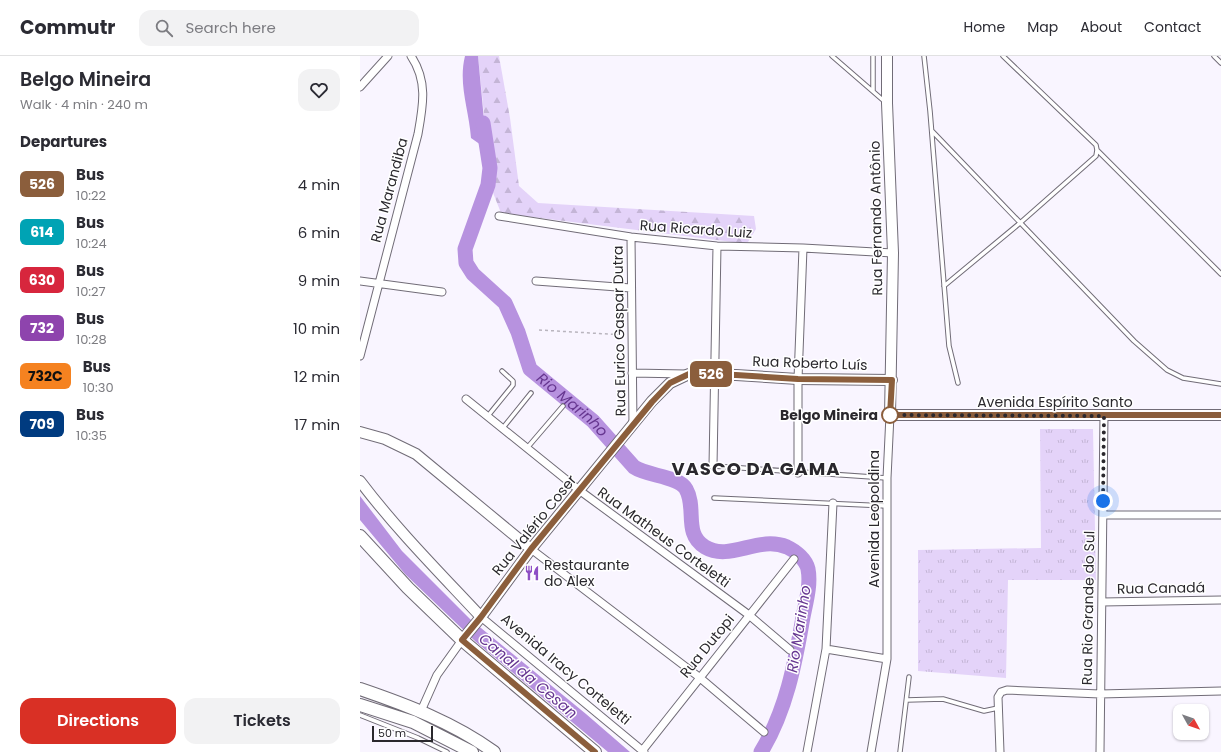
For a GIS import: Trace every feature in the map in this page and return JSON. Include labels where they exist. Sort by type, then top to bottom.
[{"type":"main road","points":[[360,536],[408,588],[595,752]]},
{"type":"main road","points":[[360,689],[421,711],[478,741],[494,752]]},
{"type":"main road","points":[[360,705],[413,722],[472,752]]},
{"type":"street","points":[[360,87],[388,56]]},
{"type":"street","name":"Rua Marandiba","points":[[360,356],[377,284],[418,134],[423,104],[421,74],[411,56]]},
{"type":"street","name":"Rua Fernando Antônio","points":[[887,56],[887,103],[893,253],[892,380]]},
{"type":"street","name":"Rua Ricardo Luiz","points":[[499,216],[631,237],[717,246],[803,248],[893,253]]},
{"type":"street","name":"Rua Eurico Gaspar Dutra","points":[[631,237],[633,425]]},
{"type":"street","points":[[713,466],[717,246]]},
{"type":"street","points":[[798,473],[798,379],[803,248]]},
{"type":"street","points":[[536,281],[631,288]]},
{"type":"street","points":[[360,282],[442,292]]},
{"type":"street","name":"Rua Roberto Luís","points":[[632,373],[714,374],[798,379],[892,380]]},
{"type":"street","name":"Rua Valério Coser","points":[[421,711],[437,675],[531,549],[579,490],[611,454],[663,389],[670,383],[689,374]]},
{"type":"street","name":"Avenida Leopoldina","points":[[872,752],[887,658],[887,478],[892,380]]},
{"type":"street","name":"Rua Matheus Corteletti","points":[[466,399],[526,449],[579,490],[749,615],[790,650]]},
{"type":"street","name":"Avenida Espírito Santo","points":[[890,415],[1221,415]]},
{"type":"street","name":"Rua Rio Grande do Sul","points":[[1100,752],[1104,416]]},
{"type":"street","points":[[360,432],[385,439],[416,454],[531,549],[699,677],[764,732]]},
{"type":"street","name":"Avenida Iracy Corteletti","points":[[360,481],[375,501],[479,620],[643,751]]},
{"type":"street","points":[[807,752],[826,649],[833,503]]},
{"type":"street","points":[[1102,515],[1221,515]]},
{"type":"street","name":"Rua Dutopi","points":[[643,751],[699,677],[794,559]]},
{"type":"street","name":"Rua Canadá","points":[[1102,602],[1221,600]]},
{"type":"street","points":[[826,649],[887,658]]},
{"type":"street","points":[[1000,752],[998,697],[1001,692],[1007,690],[1100,694],[1221,691]]},
{"type":"lane","points":[[832,56],[887,103]]},
{"type":"lane","points":[[873,56],[873,91]]},
{"type":"lane","points":[[924,56],[932,131],[949,346],[958,383]]},
{"type":"lane","points":[[944,286],[1020,223],[1096,156],[1096,144],[1003,56]]},
{"type":"lane","points":[[1214,56],[1221,62]]},
{"type":"lane","points":[[932,131],[1134,341],[1167,370],[1183,378],[1221,384]]},
{"type":"lane","points":[[1097,150],[1221,274]]},
{"type":"lane","points":[[487,417],[513,385],[513,381],[502,371]]},
{"type":"lane","points":[[502,429],[531,393]]},
{"type":"lane","points":[[526,449],[563,406]]},
{"type":"lane","points":[[713,466],[887,478]]},
{"type":"lane","points":[[714,498],[887,506]]},
{"type":"lane","points":[[900,752],[909,677]]},
{"type":"lane","points":[[907,700],[942,699],[984,711],[998,708]]},
{"type":"lane","points":[[360,715],[418,738],[447,752]]},
{"type":"path","points":[[539,330],[631,335]]},
{"type":"green space","points":[[478,56],[499,56],[510,118],[519,186],[538,203],[754,216],[756,229],[748,242],[741,243],[501,213],[488,180],[485,124]]},
{"type":"green space","points":[[1040,429],[1093,429],[1096,580],[1008,580],[1006,678],[918,671],[918,550],[1041,548]]},
{"type":"water","points":[[465,56],[478,56],[486,142],[481,145],[471,138],[463,87],[463,66]]},
{"type":"water","name":"Canal da Cesan","points":[[360,496],[402,551],[470,619],[630,752],[608,752],[476,642],[405,574],[360,520]]},
{"type":"waterway","name":"Rio Marinho","points":[[483,123],[490,168],[488,185],[465,249],[466,263],[473,274],[505,303],[518,332],[530,369],[593,421],[634,467],[677,481],[686,489],[691,504],[692,528],[694,535],[698,542],[705,547],[715,551],[724,552],[765,544],[776,544],[794,551],[803,559],[807,566],[809,575],[808,593],[793,670],[777,720],[761,752]]},
{"type":"bus line","name":"526","points":[[595,752],[462,640],[481,617],[508,578],[531,549],[579,490],[611,454],[652,402],[670,383],[689,374],[798,379],[892,380],[890,415],[1221,415]]},
{"type":"place","name":"Belgo Mineira","points":[[890,415]]},
{"type":"place","name":"Restaurante do Alex","points":[[532,573]]},
{"type":"district","name":"VASCO DA GAMA","points":[[756,469]]},
{"type":"route","points":[[890,415],[1104,416],[1103,501]]}]
